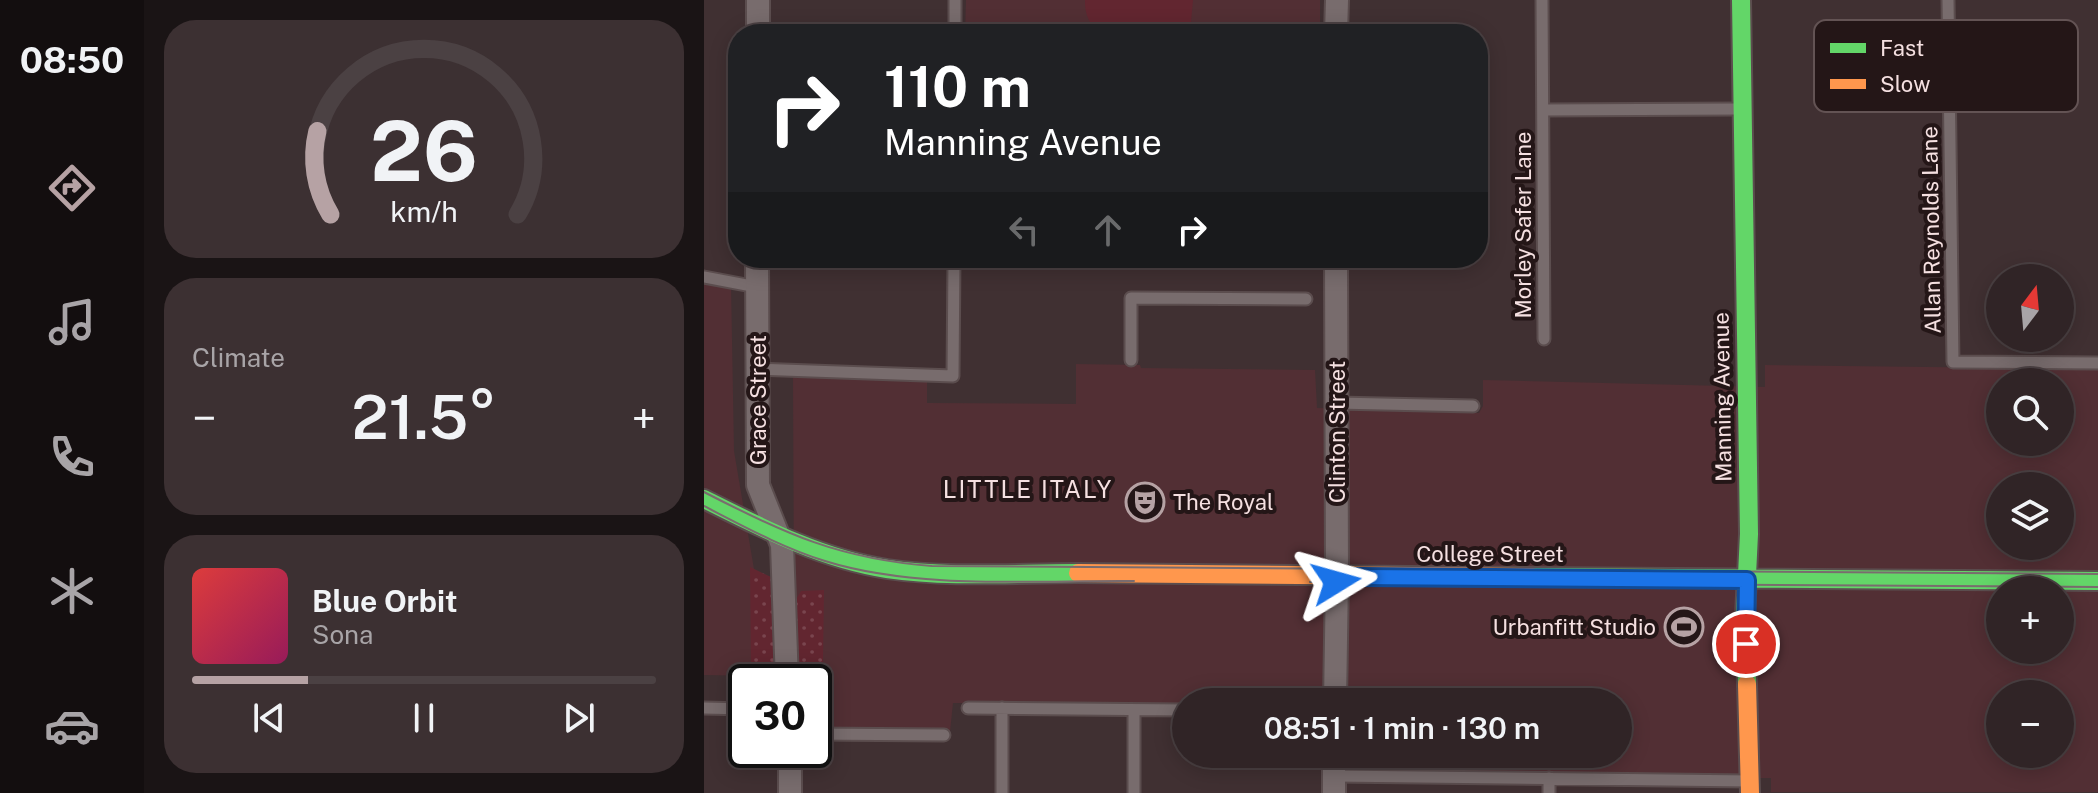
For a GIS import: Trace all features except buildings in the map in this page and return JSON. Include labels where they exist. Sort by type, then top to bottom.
[{"type":"main road","name":"Manning Avenue","points":[[1741,0],[1750,787]]},
{"type":"main road","name":"College Street","points":[[704,499],[779,537],[838,558],[913,572],[2098,581]]},
{"type":"street","points":[[758,0],[758,24]]},
{"type":"street","points":[[1336,24],[1337,0]]},
{"type":"street","name":"Grace Street","points":[[757,268],[758,485],[779,537],[784,574],[786,664]]},
{"type":"street","name":"Clinton Street","points":[[1335,688],[1336,268]]},
{"type":"street","points":[[790,768],[790,793]]},
{"type":"lane","points":[[955,0],[955,24]]},
{"type":"lane","name":"Morley Safer Lane","points":[[1542,0],[1544,339]]},
{"type":"lane","name":"Allan Reynolds Lane","points":[[1948,0],[1948,20]]},
{"type":"lane","name":"Morley Safer Lane","points":[[1543,110],[1741,109]]},
{"type":"lane","name":"Allan Reynolds Lane","points":[[1950,112],[1953,362],[2098,363]]},
{"type":"lane","points":[[758,369],[953,376],[954,268]]},
{"type":"lane","points":[[704,277],[757,287]]},
{"type":"lane","points":[[1131,360],[1131,298],[1175,303],[1306,299]]},
{"type":"lane","points":[[1337,403],[1473,406]]},
{"type":"lane","points":[[704,708],[728,709]]},
{"type":"lane","points":[[968,708],[1172,710]]},
{"type":"lane","points":[[1002,708],[1002,793]]},
{"type":"lane","points":[[1134,710],[1134,793]]},
{"type":"lane","points":[[832,734],[944,735]]},
{"type":"lane","points":[[1334,774],[1549,778],[1750,787]]},
{"type":"lane","points":[[1549,778],[1549,793]]},
{"type":"shaded area","points":[[966,0],[1320,0],[1320,24],[965,24]]},
{"type":"shaded area","points":[[1085,0],[1193,0],[1191,24],[1092,24]]},
{"type":"shaded area","points":[[704,279],[731,284],[734,451],[755,575],[755,664],[728,664],[728,675],[704,675]]},
{"type":"shaded area","points":[[1076,364],[1315,370],[1317,408],[1479,413],[1483,406],[1483,380],[1765,387],[1765,365],[2015,368],[1986,368],[1986,456],[2074,456],[2074,369],[2098,369],[2098,792],[1771,792],[1771,778],[1549,778],[1452,773],[1452,768],[1632,768],[1632,688],[1172,688],[1172,705],[953,703],[950,732],[832,731],[832,664],[810,664],[794,598],[793,375],[927,379],[927,403],[1076,404]]},
{"type":"shaded area","points":[[750,567],[771,577],[774,664],[751,664]]},
{"type":"shaded area","points":[[824,590],[823,664],[795,664],[794,603],[801,591]]},
{"type":"tram line","points":[[704,492],[787,532],[841,551],[899,563],[932,566],[2098,574]]},
{"type":"tram line","points":[[704,506],[794,550],[861,570],[978,582],[1134,581]]},
{"type":"tram line","points":[[1310,582],[2098,587]]},
{"type":"traffic: fast","points":[[1741,0],[1749,534],[1745,616],[1747,684]]},
{"type":"traffic: fast","points":[[704,499],[816,550],[887,569],[934,573],[1078,573]]},
{"type":"traffic: fast","points":[[1532,577],[2098,581]]},
{"type":"traffic: slow","points":[[1078,573],[1532,577]]},
{"type":"traffic: slow","points":[[1747,684],[1750,793]]},
{"type":"place","name":"The Royal","points":[[1145,502]]},
{"type":"place","name":"Urbanfitt Studio","points":[[1684,627]]},
{"type":"district","name":"LITTLE ITALY","points":[[1028,490]]},
{"type":"route","points":[[1336,582],[1337,577],[1747,580],[1746,644]]}]
